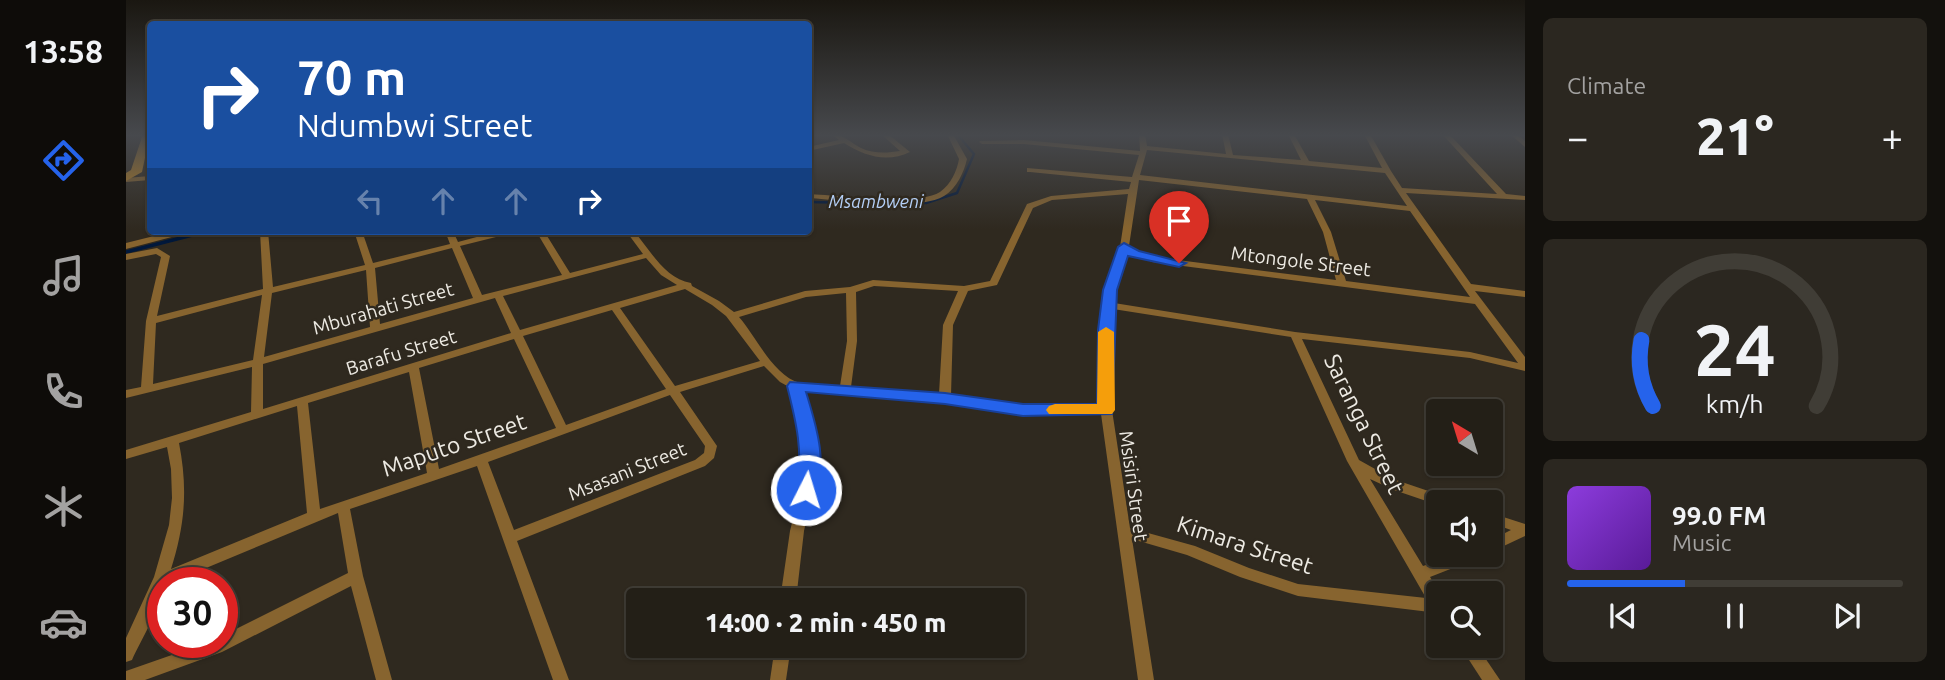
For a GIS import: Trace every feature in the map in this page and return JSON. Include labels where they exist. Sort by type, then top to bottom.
[{"type":"street","points":[[126,179],[136,172],[139,166]]},
{"type":"street","points":[[812,196],[914,200],[940,195],[948,190],[960,166]]},
{"type":"street","name":"Msisiri Street","points":[[1139,166],[1124,247],[1110,290],[1106,330],[1106,410],[1146,680]]},
{"type":"street","points":[[1340,166],[1387,172]]},
{"type":"street","points":[[1384,166],[1476,301],[1523,363]]},
{"type":"street","points":[[1475,166],[1504,197]]},
{"type":"street","points":[[1030,170],[1134,183],[1310,197],[1414,209]]},
{"type":"street","points":[[126,179],[147,177]]},
{"type":"street","points":[[732,316],[805,294],[851,290],[873,283],[964,289],[994,283],[1030,206],[1038,201],[1134,183]]},
{"type":"street","points":[[1402,190],[1525,198]]},
{"type":"street","points":[[1310,197],[1326,232],[1342,284]]},
{"type":"street","points":[[126,246],[169,235]]},
{"type":"street","points":[[257,416],[258,362],[268,288],[264,235]]},
{"type":"street","points":[[359,235],[370,267],[374,329]]},
{"type":"street","points":[[451,235],[479,299]]},
{"type":"street","points":[[151,321],[268,288],[458,247],[496,235]]},
{"type":"street","points":[[542,235],[567,275]]},
{"type":"street","points":[[633,235],[667,276],[688,285],[732,316],[764,363],[783,380],[796,386],[844,392],[945,398],[1023,410],[1106,410]]},
{"type":"street","name":"Mtongole Street","points":[[1124,247],[1152,259],[1476,301]]},
{"type":"street","points":[[126,257],[157,251],[166,256],[151,321],[147,388]]},
{"type":"street","name":"Mburahati Street","points":[[126,394],[258,362],[479,299],[649,255]]},
{"type":"street","name":"Barafu Street","points":[[126,455],[688,285]]},
{"type":"street","points":[[1468,286],[1525,295]]},
{"type":"street","points":[[945,398],[948,325],[964,289]]},
{"type":"street","points":[[844,392],[855,324],[851,290]]},
{"type":"street","points":[[498,295],[519,334],[562,429]]},
{"type":"street","points":[[1109,305],[1295,335],[1523,363]]},
{"type":"street","name":"Msasani Street","points":[[509,538],[701,463],[710,455],[711,446],[615,307]]},
{"type":"street","name":"Saranga Street","points":[[1295,335],[1353,461],[1426,585]]},
{"type":"street","name":"Maputo Street","points":[[192,567],[314,516],[481,460],[673,390],[764,363]]},
{"type":"street","points":[[414,366],[434,474]]},
{"type":"street","points":[[790,588],[797,531],[811,470],[807,426],[796,386]]},
{"type":"street","points":[[302,401],[314,516]]},
{"type":"street","points":[[166,567],[179,511],[180,468],[172,440]]},
{"type":"street","points":[[481,460],[561,680]]},
{"type":"street","points":[[1353,461],[1376,478],[1426,496]]},
{"type":"street","points":[[343,506],[356,576],[384,680]]},
{"type":"street","points":[[1503,521],[1525,529]]},
{"type":"street","points":[[1503,540],[1525,529]]},
{"type":"street","name":"Kimara Street","points":[[1123,531],[1190,550],[1245,573],[1298,590],[1426,604]]},
{"type":"street","points":[[1420,575],[1440,567]]},
{"type":"street","points":[[126,679],[216,647],[356,576]]},
{"type":"street","points":[[126,655],[147,612]]},
{"type":"street","points":[[778,680],[781,658]]},
{"type":"street","points":[[1476,658],[1492,680]]},
{"type":"waterway","name":"Msambweni","points":[[912,203],[926,203],[957,193],[969,166]]},
{"type":"waterway","name":"Msambweni","points":[[812,202],[862,203]]},
{"type":"waterway","name":"Msambweni","points":[[126,252],[192,235]]},
{"type":"slow traffic","points":[[1055,410],[1106,410],[1106,332]]},
{"type":"route","points":[[806,490],[811,470],[807,426],[796,386],[816,390],[945,398],[1023,410],[1106,410],[1106,330],[1110,290],[1124,247],[1135,254],[1152,259],[1179,263]]}]
